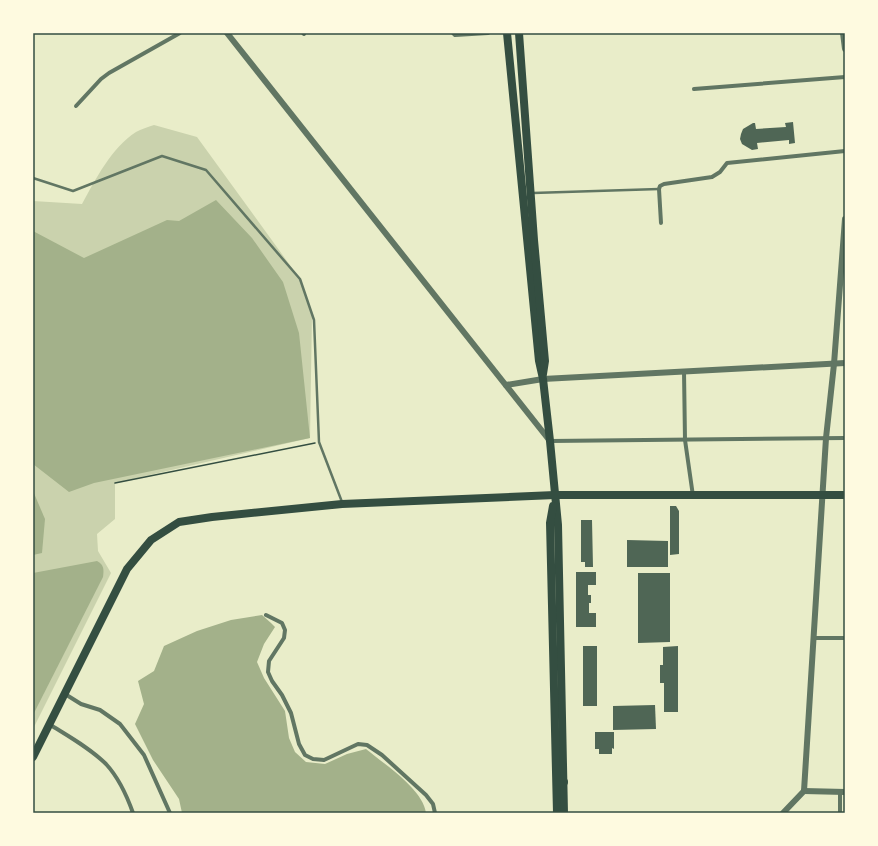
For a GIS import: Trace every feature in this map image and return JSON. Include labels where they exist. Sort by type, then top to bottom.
[{"type":"main road","points":[[507,33],[530,240],[539,361],[543,379],[555,495],[550,523],[560,782],[564,813]]},
{"type":"main road","points":[[519,33],[530,193],[530,240]]},
{"type":"main road","points":[[33,757],[127,569],[151,540],[179,522],[212,517],[342,504],[555,495],[845,495]]},
{"type":"main road","points":[[558,813],[560,782]]},
{"type":"street","points":[[76,106],[101,79],[109,73],[180,33]]},
{"type":"street","points":[[227,33],[550,441],[845,438]]},
{"type":"street","points":[[453,33],[455,35],[488,33]]},
{"type":"street","points":[[843,33],[845,49]]},
{"type":"street","points":[[694,89],[845,77]]},
{"type":"street","points":[[660,223],[659,189],[660,186],[664,184],[712,178],[720,172],[727,163],[845,151]]},
{"type":"street","points":[[783,813],[804,791],[826,438],[834,364],[845,219]]},
{"type":"street","points":[[506,385],[543,379],[845,363]]},
{"type":"street","points":[[684,371],[685,440],[693,496]]},
{"type":"street","points":[[266,615],[282,623],[285,630],[284,638],[269,661],[268,672],[290,712],[299,744],[305,755],[313,759],[324,760],[358,744],[367,745],[382,756],[426,795],[433,804],[435,813]]},
{"type":"street","points":[[813,638],[845,638]]},
{"type":"street","points":[[64,694],[81,704],[100,710],[120,724],[144,756],[170,813]]},
{"type":"street","points":[[49,724],[94,753],[106,764],[117,779],[133,813]]},
{"type":"street","points":[[804,791],[843,792],[840,813]]},
{"type":"lane","points":[[33,178],[73,191],[162,156],[206,170],[300,279],[314,320],[319,442],[342,504]]},
{"type":"lane","points":[[530,193],[659,189]]},
{"type":"path","points":[[114,483],[319,442]]},
{"type":"shaded area","points":[[154,125],[197,137],[300,279],[312,314],[310,438],[115,483],[115,519],[97,534],[98,551],[111,573],[33,729],[33,201],[82,204],[105,165],[119,146],[136,132]]},
{"type":"shaded area","points":[[216,200],[252,238],[283,282],[299,333],[310,438],[94,483],[69,492],[33,464],[33,231],[84,258],[167,220],[179,221]]},
{"type":"shaded area","points":[[33,491],[45,519],[42,553],[33,555]]},
{"type":"shaded area","points":[[97,561],[103,568],[103,577],[33,715],[33,573]]},
{"type":"shaded area","points":[[262,615],[275,627],[264,644],[257,662],[264,678],[285,711],[289,738],[295,752],[306,762],[325,764],[347,754],[366,749],[410,786],[418,795],[426,813],[182,813],[179,799],[153,760],[135,724],[144,704],[138,681],[154,671],[164,646],[197,631],[231,620]]},
{"type":"building","points":[[793,122],[795,143],[789,144],[789,140],[757,143],[758,149],[752,150],[742,144],[740,139],[743,129],[753,123],[755,123],[756,129],[786,127],[785,123]]},
{"type":"building","points":[[670,506],[676,506],[679,511],[679,554],[670,555]]},
{"type":"building","points":[[581,520],[592,520],[593,567],[585,567],[585,562],[581,562]]},
{"type":"building","points":[[627,540],[668,541],[668,567],[627,567]]},
{"type":"building","points":[[576,572],[596,572],[596,585],[588,585],[588,595],[591,595],[589,613],[596,613],[596,627],[576,627]]},
{"type":"building","points":[[638,573],[670,573],[670,642],[638,643]]},
{"type":"building","points":[[583,646],[597,646],[597,706],[583,706]]},
{"type":"building","points":[[678,646],[678,712],[664,712],[664,683],[660,683],[660,665],[663,665],[663,647]]},
{"type":"building","points":[[655,705],[656,729],[613,730],[613,706]]},
{"type":"building","points":[[595,732],[614,732],[614,749],[612,748],[612,754],[599,754],[599,749],[595,749]]}]
